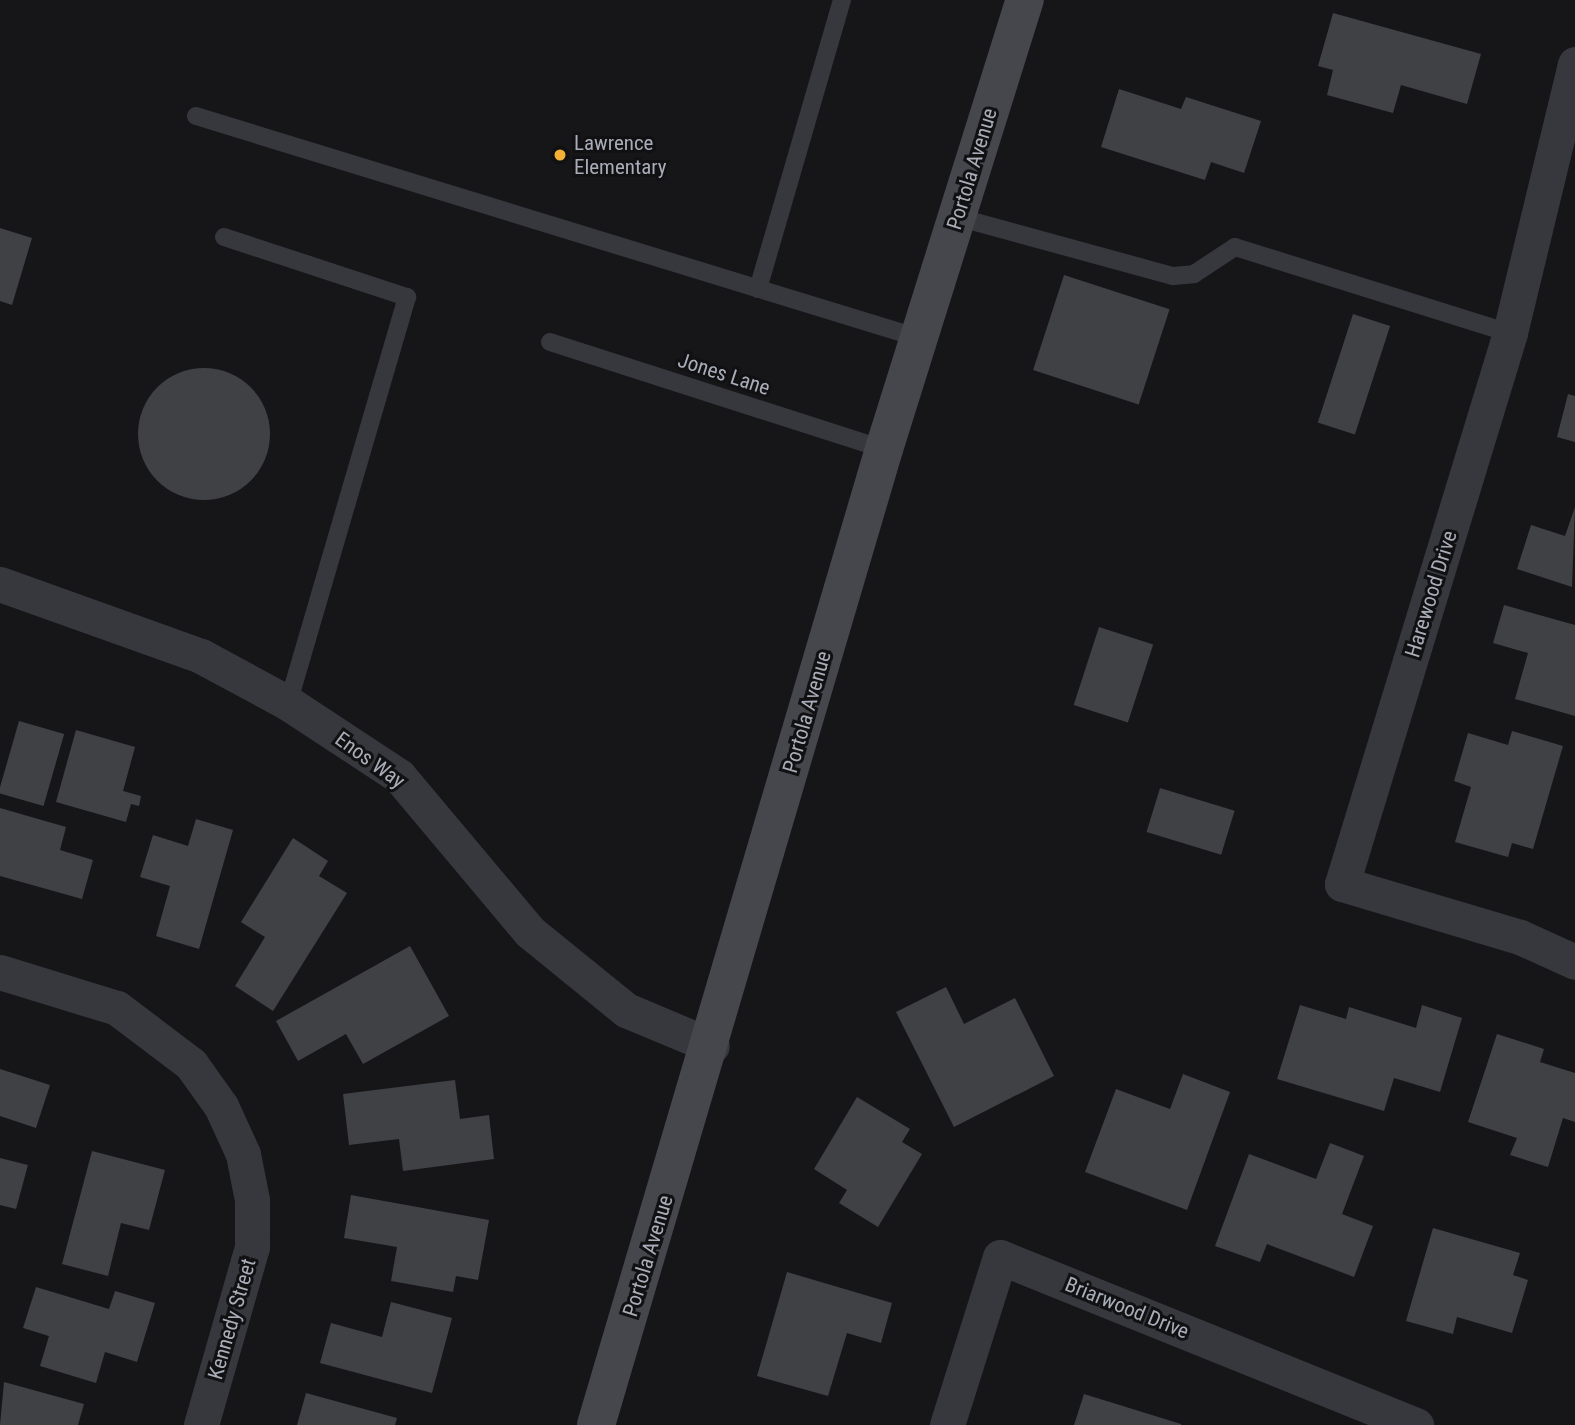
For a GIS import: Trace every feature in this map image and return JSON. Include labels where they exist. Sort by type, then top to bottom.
[{"type":"main road","name":"Portola Avenue","points":[[596,1425],[712,1046],[884,449],[1025,0]]},
{"type":"street","name":"Harewood Drive","points":[[1575,64],[1510,333],[1342,884],[1520,937],[1575,962]]},
{"type":"street","name":"Enos Way","points":[[0,584],[201,656],[288,703],[399,776],[530,932],[626,1010],[712,1046]]},
{"type":"street","name":"Kennedy Street","points":[[0,972],[117,1008],[191,1064],[221,1106],[243,1154],[252,1200],[252,1247],[201,1425]]},
{"type":"street","name":"Briarwood Drive","points":[[947,1425],[1000,1258],[1416,1425]]},
{"type":"lane","points":[[758,289],[842,0]]},
{"type":"lane","points":[[195,116],[919,338]]},
{"type":"lane","points":[[957,217],[1173,276],[1194,274],[1235,247],[1510,333]]},
{"type":"lane","points":[[224,237],[407,297],[288,703]]},
{"type":"lane","name":"Jones Lane","points":[[550,342],[884,449]]},
{"type":"building","points":[[1333,13],[1481,54],[1467,104],[1401,85],[1393,113],[1327,95],[1333,70],[1318,66]]},
{"type":"building","points":[[1119,89],[1181,109],[1186,97],[1261,121],[1244,173],[1211,162],[1205,180],[1101,147]]},
{"type":"building","points":[[0,228],[32,238],[12,305],[0,301]]},
{"type":"building","points":[[1064,275],[1170,309],[1139,404],[1033,370]]},
{"type":"building","points":[[1353,314],[1390,326],[1355,434],[1318,422]]},
{"type":"building","points":[[204,368],[229,373],[251,387],[265,409],[270,434],[265,459],[251,481],[229,495],[204,500],[179,495],[157,481],[143,459],[138,434],[143,409],[157,387],[179,373]]},
{"type":"building","points":[[1568,394],[1575,396],[1575,442],[1557,437]]},
{"type":"building","points":[[1575,507],[1572,587],[1517,569],[1531,525],[1565,536]]},
{"type":"building","points":[[1504,605],[1575,625],[1575,716],[1515,699],[1528,653],[1493,643]]},
{"type":"building","points":[[1099,627],[1153,645],[1128,723],[1074,705]]},
{"type":"building","points":[[19,721],[64,734],[44,806],[0,794]]},
{"type":"building","points":[[76,730],[135,747],[123,791],[141,796],[139,806],[131,804],[126,822],[56,802]]},
{"type":"building","points":[[1512,731],[1563,746],[1533,849],[1512,843],[1508,857],[1455,842],[1471,787],[1454,781],[1468,733],[1508,745]]},
{"type":"building","points":[[1160,788],[1235,811],[1221,855],[1147,832]]},
{"type":"building","points":[[0,808],[66,827],[60,850],[93,860],[82,899],[0,876]]},
{"type":"building","points":[[196,819],[233,830],[199,949],[156,936],[170,886],[140,877],[153,835],[188,846]]},
{"type":"building","points":[[293,838],[328,861],[319,876],[347,893],[273,1011],[235,986],[265,937],[241,922]]},
{"type":"building","points":[[410,946],[449,1016],[363,1064],[346,1034],[298,1061],[276,1021]]},
{"type":"building","points":[[946,987],[964,1024],[1015,998],[1054,1076],[954,1127],[896,1012]]},
{"type":"building","points":[[1300,1005],[1346,1019],[1349,1007],[1416,1028],[1422,1005],[1462,1018],[1440,1092],[1394,1078],[1384,1111],[1277,1079]]},
{"type":"building","points":[[1497,1034],[1544,1049],[1540,1062],[1575,1073],[1575,1122],[1563,1118],[1548,1167],[1510,1155],[1517,1138],[1468,1122]]},
{"type":"building","points":[[0,1069],[50,1085],[36,1128],[0,1116]]},
{"type":"building","points":[[1183,1074],[1230,1092],[1187,1210],[1085,1172],[1116,1089],[1170,1109]]},
{"type":"building","points":[[455,1080],[460,1119],[489,1115],[494,1159],[403,1171],[399,1139],[349,1145],[343,1094]]},
{"type":"building","points":[[857,1097],[910,1129],[902,1142],[922,1154],[878,1227],[839,1203],[847,1190],[814,1169]]},
{"type":"building","points":[[1330,1143],[1364,1156],[1342,1214],[1373,1226],[1354,1277],[1267,1244],[1260,1262],[1215,1246],[1249,1154],[1316,1179]]},
{"type":"building","points":[[92,1151],[165,1170],[149,1230],[121,1223],[108,1276],[62,1264]]},
{"type":"building","points":[[0,1158],[28,1165],[16,1209],[0,1205]]},
{"type":"building","points":[[351,1195],[489,1220],[478,1280],[456,1276],[453,1292],[391,1281],[397,1247],[344,1238]]},
{"type":"building","points":[[1433,1228],[1520,1253],[1513,1275],[1528,1280],[1512,1333],[1457,1317],[1453,1334],[1406,1321]]},
{"type":"building","points":[[787,1272],[892,1303],[881,1343],[847,1333],[828,1396],[757,1376]]},
{"type":"building","points":[[36,1287],[109,1309],[115,1291],[155,1303],[137,1362],[105,1352],[96,1383],[40,1366],[49,1336],[23,1328]]},
{"type":"building","points":[[391,1302],[452,1318],[432,1393],[320,1363],[331,1323],[382,1337]]},
{"type":"building","points":[[4,1382],[84,1404],[78,1425],[0,1425]]},
{"type":"building","points":[[306,1393],[397,1418],[395,1425],[297,1425]]},
{"type":"building","points":[[1084,1394],[1181,1424],[1181,1425],[1074,1425]]},
{"type":"place","name":"Lawrence Elementary","points":[[560,155]]}]
